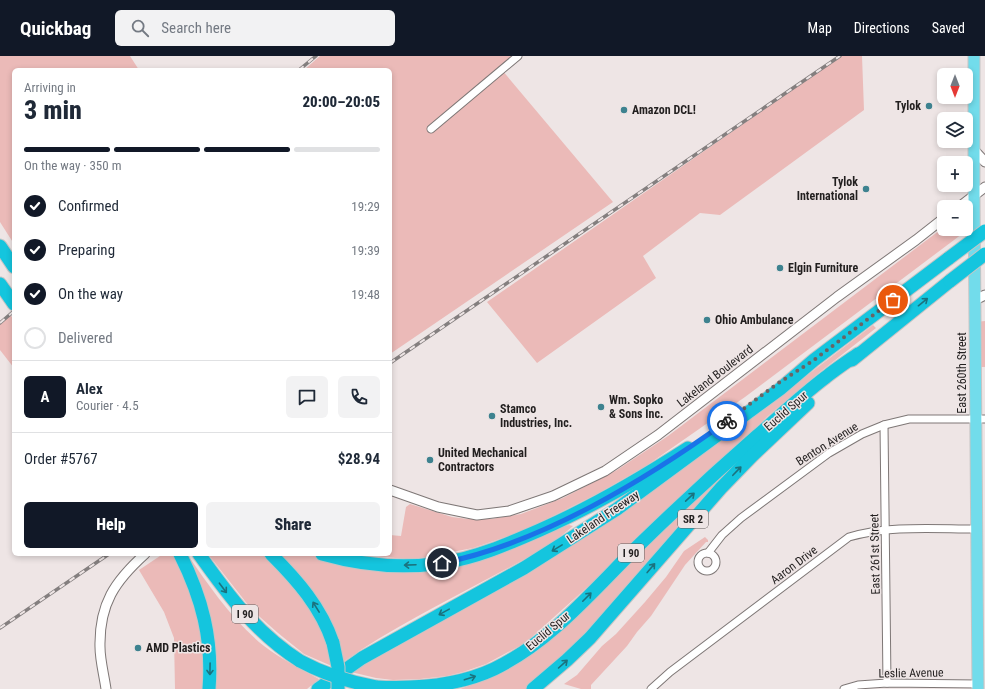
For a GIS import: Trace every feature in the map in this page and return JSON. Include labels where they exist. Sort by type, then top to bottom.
[{"type":"highway","name":"Lakeland Freeway","points":[[318,689],[372,652],[524,568],[617,509],[780,389],[814,360],[985,231]]},
{"type":"highway","points":[[0,246],[12,264]]},
{"type":"highway","name":"I 90","points":[[858,354],[985,254]]},
{"type":"highway","points":[[1,285],[12,301]]},
{"type":"highway","name":"Euclid Spur","points":[[201,556],[252,623],[300,661],[318,670],[336,677],[376,687],[411,689],[459,681],[493,669],[526,650],[556,627],[657,527],[749,443],[826,376],[858,354]]},
{"type":"highway","name":"SR 2","points":[[533,689],[563,664],[598,629],[675,540],[737,472],[858,354]]},
{"type":"highway","name":"Euclid Spur","points":[[331,556],[364,563],[392,566],[419,565],[442,563],[465,558],[507,544],[565,519],[625,487],[704,437],[777,384],[814,360]]},
{"type":"highway","points":[[272,556],[296,580],[311,599],[326,625],[333,643],[338,667],[338,689]]},
{"type":"highway","points":[[182,559],[196,591],[206,626],[210,664],[209,689]]},
{"type":"main road","name":"East 260th Street","points":[[974,56],[974,195],[980,297],[980,419],[976,529],[978,686]]},
{"type":"street","points":[[431,129],[518,56]]},
{"type":"street","points":[[974,150],[985,162]]},
{"type":"street","points":[[968,200],[985,187]]},
{"type":"street","name":"Lakeland Boulevard","points":[[392,491],[438,507],[477,515],[509,511],[553,496],[595,476],[605,471],[658,435],[837,297],[937,223]]},
{"type":"street","name":"Benton Avenue","points":[[708,553],[722,535],[741,518],[829,453],[862,434],[884,425],[909,419],[980,419]]},
{"type":"street","name":"East 261st Street","points":[[884,425],[887,683]]},
{"type":"street","name":"Aaron Drive","points":[[651,689],[676,668],[849,537],[886,530],[976,529]]},
{"type":"street","points":[[106,689],[100,647],[102,618],[117,583],[143,556]]},
{"type":"street","name":"Leslie Avenue","points":[[844,689],[858,685],[887,683],[978,686]]},
{"type":"shaded area","points":[[0,56],[130,56],[138,68],[12,68],[12,241],[0,222]]},
{"type":"shaded area","points":[[320,56],[518,56],[502,70],[613,202],[392,353],[392,68],[306,68]]},
{"type":"shaded area","points":[[841,56],[862,56],[864,110],[720,215],[700,213],[643,256],[656,278],[537,363],[487,302]]},
{"type":"shaded area","points":[[937,232],[937,236],[959,236],[745,397],[646,466],[597,494],[523,531],[473,548],[421,558],[406,559],[374,556],[392,556],[392,535],[401,536],[406,507],[410,504],[452,517],[491,519],[521,514],[563,498],[617,470],[668,436]]},
{"type":"shaded area","points":[[10,315],[12,317],[12,365],[0,350],[0,323]]},
{"type":"shaded area","points":[[985,321],[985,367],[975,367],[975,322]]},
{"type":"shaded area","points":[[873,325],[876,328],[820,372],[768,416],[632,543],[592,583],[525,643],[486,664],[447,676],[393,680],[376,678],[351,672],[597,529],[742,425]]},
{"type":"shaded area","points":[[725,473],[727,476],[597,623],[544,674],[526,689],[460,689],[497,675],[536,652]]},
{"type":"shaded area","points":[[569,525],[573,526],[544,548],[397,628],[343,662],[335,632],[328,614],[311,590],[280,556],[314,556],[325,560],[395,571]]},
{"type":"shaded area","points":[[705,537],[708,542],[706,542],[685,565],[651,616],[627,646],[591,685],[591,689],[581,689],[564,684],[577,675],[602,646],[616,634],[645,602],[666,577],[684,551]]},
{"type":"shaded area","points":[[160,556],[174,556],[193,596],[202,630],[204,689],[175,689],[174,638],[164,612],[139,570]]},
{"type":"shaded area","points":[[187,556],[222,603],[242,626],[264,646],[277,655],[319,679],[307,689],[212,689]]},
{"type":"shaded area","points":[[210,556],[266,556],[299,590],[323,628],[334,667],[304,654],[252,610]]},
{"type":"railway","points":[[301,68],[316,56]]},
{"type":"railway","points":[[392,362],[840,56]]},
{"type":"railway","points":[[0,323],[12,313]]},
{"type":"railway","points":[[0,628],[106,556]]},
{"type":"way so far","points":[[727,421],[777,384],[814,360],[893,300]]},
{"type":"place","name":"Tylok","points":[[929,106]]},
{"type":"place","name":"Amazon DCL!","points":[[624,110]]},
{"type":"place","name":"Tylok International","points":[[866,189]]},
{"type":"place","name":"Elgin Furniture","points":[[780,268]]},
{"type":"place","name":"Ohio Ambulance","points":[[707,320]]},
{"type":"place","name":"Wm. Sopko & Sons Inc.","points":[[601,407]]},
{"type":"place","name":"Stamco Industries, Inc.","points":[[492,416]]},
{"type":"place","name":"United Mechanical Contractors","points":[[430,460]]},
{"type":"place","name":"AMD Plastics","points":[[138,648]]},
{"type":"route","points":[[442,563],[486,552],[518,540],[565,519],[639,479],[727,421]]}]
